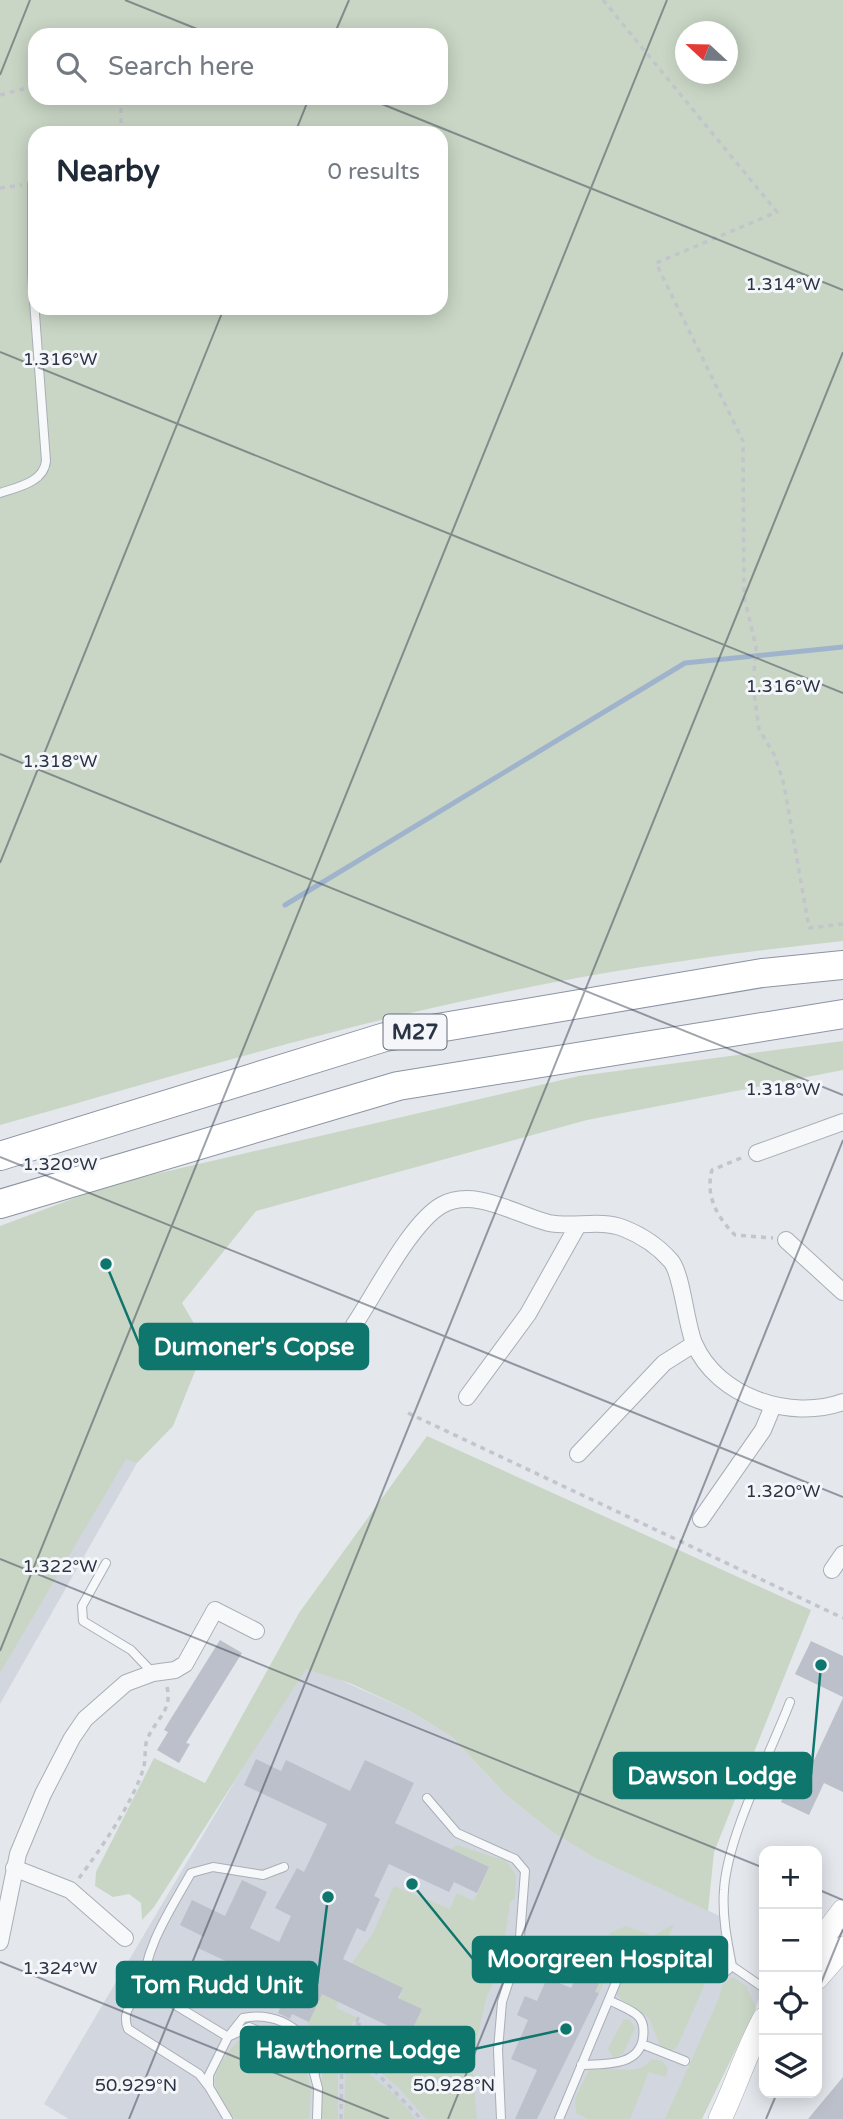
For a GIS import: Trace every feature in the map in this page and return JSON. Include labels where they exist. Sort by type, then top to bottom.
[{"type":"highway","name":"M27","points":[[0,1156],[385,1037],[762,973],[843,965]]},
{"type":"highway","name":"M27","points":[[0,1204],[398,1086],[843,1014]]},
{"type":"main road","points":[[822,1938],[843,1911]]},
{"type":"main road","points":[[822,1972],[843,1948]]},
{"type":"main road","points":[[720,2119],[734,2089],[744,2056],[759,2028]]},
{"type":"main road","points":[[734,2089],[759,2054]]},
{"type":"street","points":[[757,1153],[843,1122]]},
{"type":"street","points":[[355,1325],[416,1227],[442,1205],[467,1198],[550,1223],[620,1227],[648,1241],[673,1263],[694,1344],[715,1374],[741,1391],[773,1406],[821,1410],[843,1402]]},
{"type":"street","points":[[467,1397],[528,1314],[578,1225]]},
{"type":"street","points":[[786,1240],[843,1292]]},
{"type":"street","points":[[578,1454],[664,1363],[694,1344]]},
{"type":"street","points":[[701,1519],[763,1430],[773,1406]]},
{"type":"street","points":[[832,1570],[843,1554]]},
{"type":"street","points":[[0,1942],[15,1868],[43,1794],[85,1719],[126,1683],[153,1673],[175,1670],[185,1664],[215,1610],[256,1631]]},
{"type":"street","points":[[15,1868],[70,1891],[125,1938]]},
{"type":"lane","points":[[0,493],[39,478],[45,472],[35,315]]},
{"type":"lane","points":[[106,1563],[82,1606],[83,1621],[131,1650],[153,1673]]},
{"type":"lane","points":[[759,1985],[732,1966],[726,1935],[724,1890],[731,1850],[790,1702]]},
{"type":"lane","points":[[428,1798],[457,1833],[515,1859],[524,1871],[519,1950],[502,2002],[498,2050],[501,2119]]},
{"type":"lane","points":[[228,2119],[199,2074],[128,2029],[126,2015],[142,1994],[143,1970],[151,1944],[191,1873],[212,1867],[263,1875],[284,1867]]},
{"type":"lane","points":[[721,1976],[732,1966]]},
{"type":"lane","points":[[559,2119],[622,1968]]},
{"type":"lane","points":[[142,1994],[157,1994],[228,2037]]},
{"type":"lane","points":[[582,2065],[615,2063],[634,2057],[642,2044],[644,2028],[639,2017],[609,2000]]},
{"type":"lane","points":[[209,2087],[209,2076],[228,2037],[243,2018],[266,2017],[302,2034],[316,2057],[317,2119]]},
{"type":"lane","points":[[228,2037],[243,2029],[258,2028],[301,2049],[310,2058],[315,2073]]},
{"type":"lane","points":[[642,2044],[685,2061]]},
{"type":"path","points":[[603,0],[777,212],[656,263],[743,441],[744,596],[756,647],[753,685],[759,729],[775,756],[784,785],[809,928],[843,924]]},
{"type":"path","points":[[0,95],[28,88]]},
{"type":"path","points":[[121,105],[121,126]]},
{"type":"path","points":[[0,188],[28,184]]},
{"type":"path","points":[[757,1153],[726,1162],[712,1170],[709,1181],[712,1202],[722,1222],[735,1235],[786,1240]]},
{"type":"path","points":[[408,1413],[843,1618]]},
{"type":"path","points":[[70,1891],[117,1820],[144,1766],[147,1739],[167,1709],[169,1697],[166,1686],[153,1673]]},
{"type":"path","points":[[341,2119],[343,2048],[360,2014]]},
{"type":"path","points":[[356,2023],[391,2038],[394,2031]]},
{"type":"path","points":[[313,2031],[371,2067],[421,2119]]},
{"type":"shaded area","points":[[0,1395],[137,1463],[0,1704]]},
{"type":"shaded area","points":[[304,1664],[412,1712],[452,1737],[506,1795],[551,1831],[593,1857],[724,1918],[731,1966],[759,1986],[759,1999],[701,2119],[69,2119],[44,2104]]},
{"type":"green space","points":[[0,0],[843,0],[843,941],[662,964],[572,979],[421,1010],[0,1125]]},
{"type":"green space","points":[[843,1041],[843,1070],[587,1120],[256,1211],[182,1303],[206,1344],[173,1426],[137,1463],[126,1459],[0,1673],[0,1226],[112,1184],[579,1076]]},
{"type":"green space","points":[[427,1436],[811,1610],[714,1852],[708,1911],[593,1857],[551,1831],[506,1795],[452,1737],[412,1712],[352,1684],[306,1669],[154,1907],[142,1920],[141,1903],[129,1894],[113,1897],[95,1886],[96,1872],[154,1758],[205,1783],[299,1613]]},
{"type":"green space","points":[[457,1845],[506,1861],[516,1875],[515,1898],[510,1902],[501,1966],[486,1999],[472,2061],[477,2119],[426,2119],[399,2088],[350,2047],[358,2027],[393,2042],[403,1988],[352,1963],[373,1933],[394,1886],[450,1909],[457,1893],[474,1901],[489,1868],[451,1849]]},
{"type":"green space","points":[[674,1924],[666,1942],[689,1953],[698,1936],[719,1945],[721,1963],[708,1977],[677,2047],[672,2051],[661,2048],[649,2018],[616,1993],[629,1960],[617,1955],[599,1993],[595,1992],[613,1952],[603,1948],[610,1933],[626,1926],[653,1936]]},
{"type":"green space","points":[[733,1977],[746,1986],[756,2008],[702,2119],[665,2119],[719,1998],[722,1985]]},
{"type":"green space","points":[[323,1991],[339,1999],[336,2008],[356,2017],[343,2042],[308,2024]]},
{"type":"green space","points":[[624,2019],[630,2020],[635,2028],[623,2054],[613,2058],[608,2048]]},
{"type":"green space","points":[[252,2033],[298,2055],[304,2063],[311,2089],[309,2119],[235,2119],[226,2108],[215,2085],[217,2071],[239,2040]]},
{"type":"green space","points":[[310,2034],[335,2047],[338,2055],[338,2119],[322,2119],[322,2067]]},
{"type":"green space","points":[[346,2054],[396,2096],[416,2119],[344,2119]]},
{"type":"green space","points":[[652,2059],[662,2061],[668,2068],[666,2077],[649,2072],[630,2119],[588,2119],[576,2113],[575,2099],[589,2070],[638,2069]]},
{"type":"building","points":[[220,1640],[242,1653],[186,1743],[190,1744],[179,1763],[157,1750],[168,1732],[164,1730]]},
{"type":"building","points":[[811,1641],[843,1656],[843,1697],[795,1674]]},
{"type":"building","points":[[843,1698],[843,1792],[824,1783],[809,1815],[781,1802],[803,1755],[814,1760]]},
{"type":"building","points":[[256,1759],[281,1771],[286,1760],[350,1791],[365,1760],[414,1783],[395,1823],[489,1867],[477,1893],[454,1882],[449,1892],[389,1864],[374,1896],[380,1899],[365,1932],[357,1928],[343,1959],[403,1988],[398,1998],[422,2009],[409,2036],[322,1994],[309,2022],[292,2014],[290,2019],[278,2013],[280,2008],[254,1996],[256,1992],[223,1976],[230,1963],[198,1948],[204,1937],[180,1925],[192,1900],[225,1916],[242,1880],[267,1892],[250,1928],[279,1942],[291,1916],[275,1908],[297,1868],[304,1872],[327,1824],[244,1785]]},
{"type":"building","points":[[591,1942],[613,1952],[595,1992],[599,1993],[537,2119],[515,2119],[537,2070],[511,2059],[528,2020],[517,2015],[525,1996],[537,2001],[547,1978],[571,1988]]},
{"type":"building","points":[[843,2077],[843,2119],[808,2119]]},
{"type":"waterway","points":[[285,905],[685,663],[843,647]]},
{"type":"place","name":"Dumoner's Copse","points":[[106,1264]]},
{"type":"place","name":"Dawson Lodge","points":[[821,1665]]},
{"type":"place","name":"Moorgreen Hospital","points":[[412,1884]]},
{"type":"place","name":"Tom Rudd Unit","points":[[328,1897]]},
{"type":"place","name":"Hawthorne Lodge","points":[[566,2029]]}]
